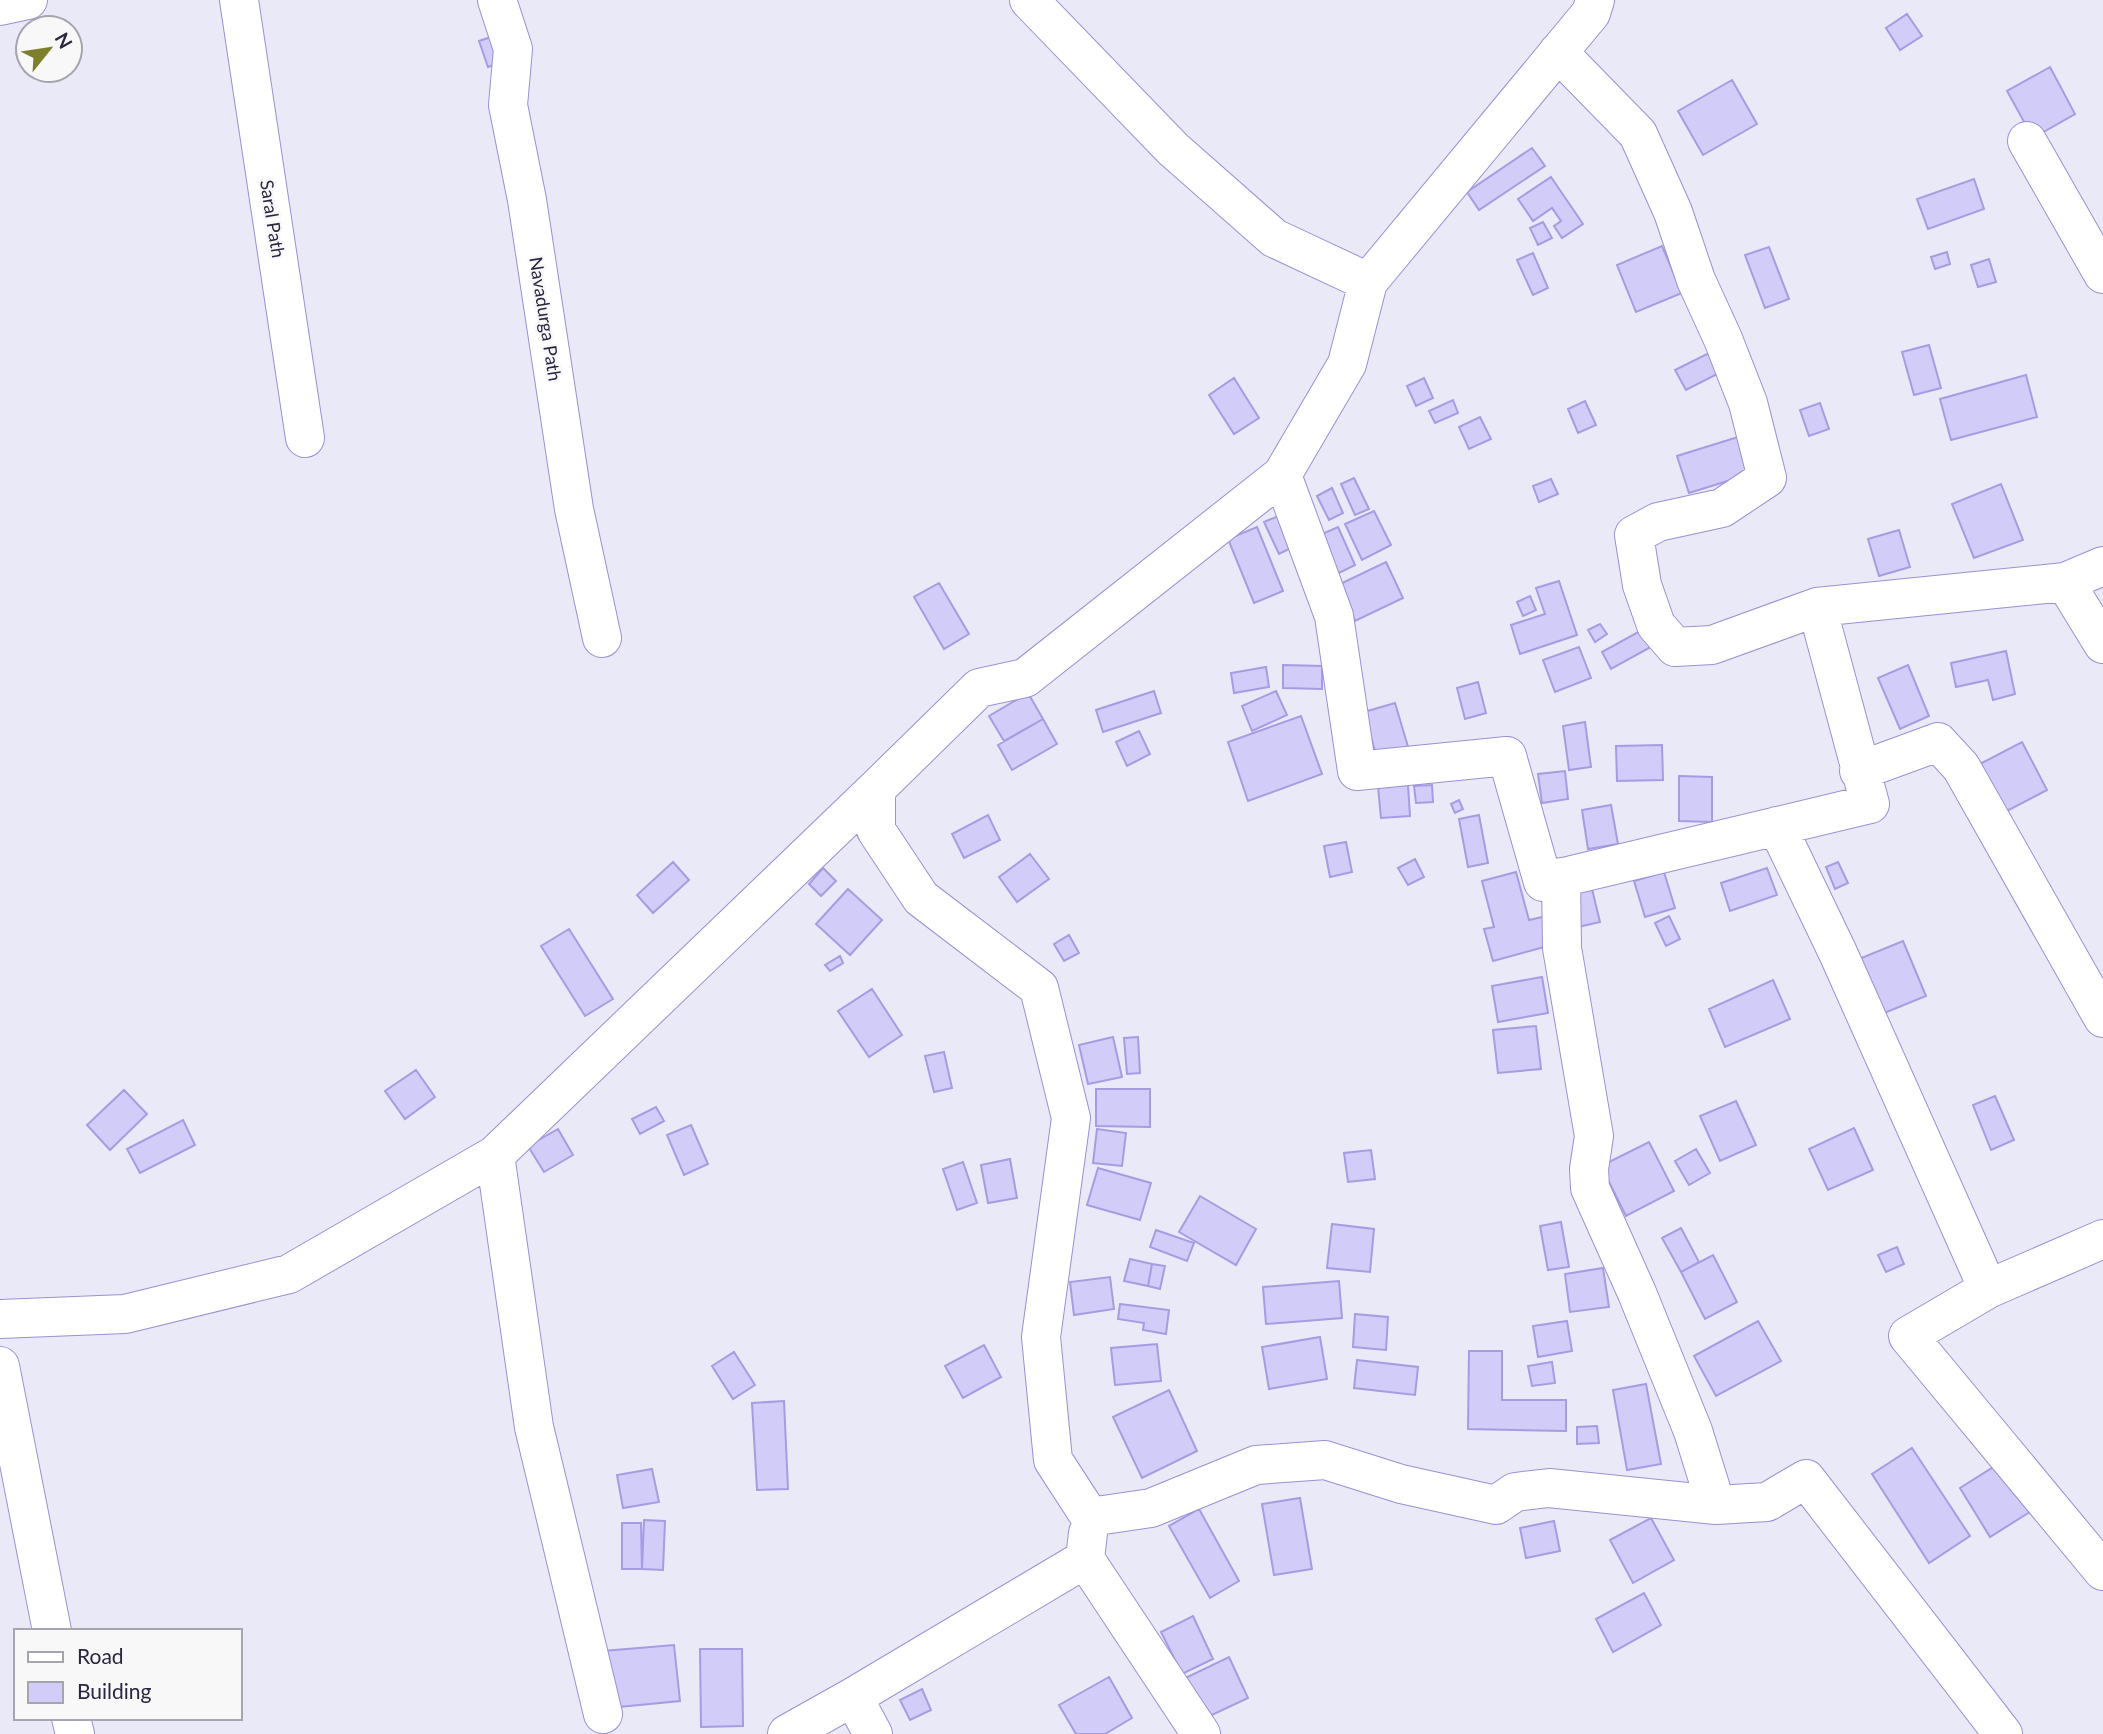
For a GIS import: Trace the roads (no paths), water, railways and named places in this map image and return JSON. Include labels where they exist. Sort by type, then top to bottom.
[{"type":"street","points":[[0,6],[27,0]]},
{"type":"street","name":"Saral Path","points":[[239,0],[305,438]]},
{"type":"street","name":"Navadurga Path","points":[[497,0],[513,49],[508,105],[527,200],[574,509],[602,638]]},
{"type":"street","points":[[1030,0],[1173,149],[1274,238],[1368,282]]},
{"type":"street","points":[[0,1319],[125,1314],[289,1274],[495,1155],[979,688],[1025,678],[1282,475],[1347,364],[1368,282],[1591,13],[1595,0]]},
{"type":"street","points":[[1558,52],[1638,134],[1673,212],[1696,279],[1748,403],[1767,478],[1723,508],[1658,522],[1634,535],[1642,585],[1656,625],[1675,647],[1712,645],[1817,607],[2065,582],[2103,566]]},
{"type":"street","points":[[2027,141],[2103,274]]},
{"type":"street","points":[[1282,475],[1334,616],[1357,771],[1507,756],[1543,881],[1870,804],[1817,607]]},
{"type":"street","points":[[2065,582],[2103,644]]},
{"type":"street","points":[[1860,771],[1938,743],[1961,767],[2103,1017]]},
{"type":"street","points":[[876,789],[876,830],[921,898],[1039,988],[1071,1118],[1041,1337],[1053,1460],[1090,1517],[1085,1559],[1201,1734]]},
{"type":"street","points":[[1777,827],[1843,965],[1988,1289]]},
{"type":"street","points":[[1561,877],[1562,948],[1594,1136],[1589,1169],[1590,1188],[1637,1293],[1693,1431],[1716,1504]]},
{"type":"street","points":[[495,1155],[534,1427],[603,1714]]},
{"type":"street","points":[[2103,1239],[1988,1289],[1908,1336],[2103,1571]]},
{"type":"street","points":[[0,1366],[52,1629]]},
{"type":"street","points":[[1090,1517],[1152,1508],[1256,1465],[1325,1460],[1401,1484],[1496,1505],[1515,1492],[1549,1488],[1716,1504],[1767,1502],[1806,1479],[2003,1734]]},
{"type":"street","points":[[788,1734],[1085,1559]]},
{"type":"street","points":[[853,1697],[873,1734]]}]
